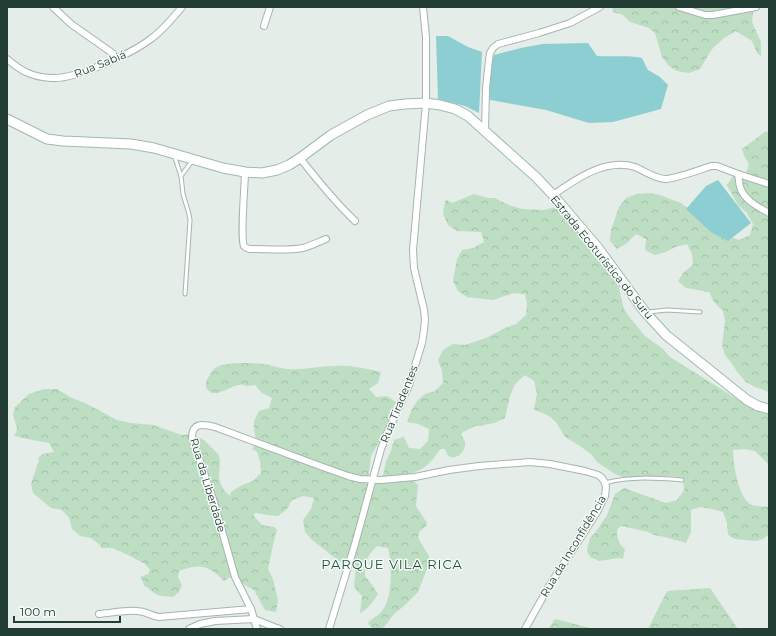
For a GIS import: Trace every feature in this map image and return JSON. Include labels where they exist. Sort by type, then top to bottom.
[{"type":"main road","name":"Estrada Ecoturística do Suru","points":[[7,119],[46,139],[63,142],[131,144],[154,148],[223,168],[262,173],[289,165],[331,135],[368,115],[389,106],[426,103],[440,104],[455,109],[468,116],[485,130],[536,177],[553,195],[598,248],[645,312],[666,334],[747,400],[769,410]]},
{"type":"street","points":[[53,7],[71,24],[118,57]]},
{"type":"street","name":"Rua Sabiá","points":[[7,59],[26,72],[38,76],[52,78],[66,77],[130,52],[152,38],[182,7]]},
{"type":"street","points":[[264,26],[270,7]]},
{"type":"street","name":"Rua Tiradentes","points":[[329,629],[353,551],[381,449],[409,385],[420,351],[424,330],[424,310],[414,268],[413,250],[426,103],[426,37],[423,7]]},
{"type":"street","points":[[485,130],[488,60],[493,48],[498,44],[570,23],[600,7]]},
{"type":"street","points":[[679,7],[705,15],[713,15],[756,7]]},
{"type":"street","points":[[300,158],[334,200],[355,221]]},
{"type":"street","points":[[553,195],[580,177],[595,170],[627,165],[666,179],[711,166],[717,166],[769,184]]},
{"type":"street","points":[[245,172],[242,228],[243,244],[246,248],[292,249],[310,245],[326,239]]},
{"type":"street","points":[[738,174],[740,189],[744,195],[755,205],[769,213]]},
{"type":"street","name":"Rua da Liberdade","points":[[257,629],[251,609],[235,577],[214,502],[192,438],[195,428],[201,424],[215,427],[348,476],[373,480]]},
{"type":"street","name":"Rua da Inconfidência","points":[[373,480],[415,476],[479,466],[530,462],[550,464],[585,471],[598,475],[602,478],[605,483],[606,492],[597,512],[548,588],[525,629]]},
{"type":"street","points":[[99,614],[138,610],[159,617],[251,609]]},
{"type":"street","points":[[189,629],[200,624],[215,621],[254,619],[280,629]]},
{"type":"lane","points":[[174,154],[181,176],[183,194],[190,220],[185,294]]},
{"type":"lane","points":[[181,176],[194,159]]},
{"type":"lane","points":[[645,312],[667,310],[700,312]]},
{"type":"lane","points":[[605,483],[635,478],[682,480]]},
{"type":"green space","points":[[612,7],[760,7],[753,12],[752,22],[761,42],[761,56],[757,53],[752,41],[736,31],[724,38],[712,49],[700,69],[689,73],[677,71],[669,66],[662,57],[655,33],[649,28],[630,22],[623,15],[613,12]]},
{"type":"green space","points":[[766,131],[769,133],[769,392],[746,382],[725,355],[722,345],[725,321],[723,311],[714,302],[709,292],[686,288],[678,281],[684,272],[693,265],[692,254],[687,244],[655,255],[645,250],[646,239],[636,234],[627,243],[617,249],[610,241],[611,230],[619,207],[626,198],[637,194],[649,193],[660,195],[681,203],[728,236],[739,240],[750,235],[753,224],[747,213],[738,205],[727,185],[733,176],[745,175],[749,165],[742,149]]},
{"type":"green space","points":[[474,194],[488,198],[495,198],[509,205],[522,209],[544,210],[556,207],[567,212],[614,277],[619,288],[624,309],[645,336],[663,349],[670,357],[745,404],[769,408],[769,465],[755,451],[744,449],[733,450],[737,479],[742,494],[752,505],[769,507],[769,534],[763,539],[756,541],[735,539],[728,535],[727,523],[723,512],[701,507],[691,510],[691,532],[686,543],[622,526],[618,528],[617,537],[625,549],[623,559],[619,558],[599,561],[590,557],[587,551],[590,538],[607,515],[615,494],[624,488],[666,503],[677,500],[684,490],[683,478],[661,476],[649,478],[626,478],[615,474],[597,462],[592,455],[580,446],[565,437],[556,422],[549,416],[534,410],[537,393],[534,381],[525,375],[515,384],[510,396],[505,418],[484,426],[475,426],[463,432],[461,434],[465,442],[465,446],[462,453],[458,456],[451,457],[445,449],[441,449],[433,460],[426,466],[406,475],[407,479],[418,485],[416,506],[427,523],[426,526],[420,531],[418,537],[429,556],[430,561],[418,592],[394,614],[381,629],[373,629],[368,623],[382,611],[388,598],[391,572],[388,548],[377,546],[367,559],[365,576],[378,594],[368,608],[360,613],[362,596],[354,587],[356,568],[345,565],[335,558],[311,539],[305,532],[303,520],[311,509],[314,498],[303,496],[292,500],[287,509],[278,516],[256,513],[253,515],[262,525],[274,527],[277,530],[268,569],[273,579],[278,600],[276,612],[265,610],[254,590],[230,577],[224,581],[208,569],[198,566],[179,571],[178,577],[182,585],[179,592],[173,597],[158,595],[144,586],[140,577],[148,574],[150,570],[145,564],[112,548],[101,548],[100,545],[91,538],[80,536],[72,529],[69,518],[62,510],[51,508],[33,493],[31,484],[39,460],[38,458],[43,454],[54,452],[49,443],[15,436],[14,435],[17,428],[13,415],[15,407],[29,394],[44,389],[57,389],[117,420],[153,425],[182,435],[193,434],[204,440],[219,455],[219,479],[223,489],[230,496],[231,492],[242,485],[253,481],[261,473],[260,461],[257,452],[252,449],[255,443],[254,422],[259,411],[269,408],[272,398],[262,393],[255,385],[237,385],[216,393],[207,389],[207,381],[213,370],[222,365],[236,363],[263,364],[284,369],[347,366],[381,372],[378,383],[369,389],[376,397],[387,396],[396,402],[383,435],[371,456],[368,481],[379,483],[394,440],[404,437],[409,448],[420,449],[428,441],[429,429],[418,424],[407,422],[417,401],[425,394],[435,391],[443,383],[442,371],[438,360],[443,350],[453,344],[465,345],[486,338],[516,324],[526,315],[527,304],[525,294],[514,293],[493,300],[467,297],[458,291],[453,281],[457,259],[462,250],[473,248],[484,242],[481,232],[457,231],[448,225],[443,214],[445,201],[447,200],[452,203]]},
{"type":"green space","points":[[710,588],[738,629],[648,629],[667,591]]},
{"type":"green space","points":[[555,619],[594,629],[548,629]]},
{"type":"water","points":[[436,36],[448,36],[468,47],[482,52],[479,113],[465,106],[438,99]]},
{"type":"water","points":[[588,43],[597,56],[642,58],[648,70],[660,77],[668,85],[661,109],[613,122],[589,123],[546,110],[490,100],[488,78],[494,55],[542,44]]},
{"type":"water","points":[[718,180],[751,223],[728,241],[712,233],[686,209],[706,186]]},
{"type":"district","name":"PARQUE VILA RICA","points":[[392,564]]}]
